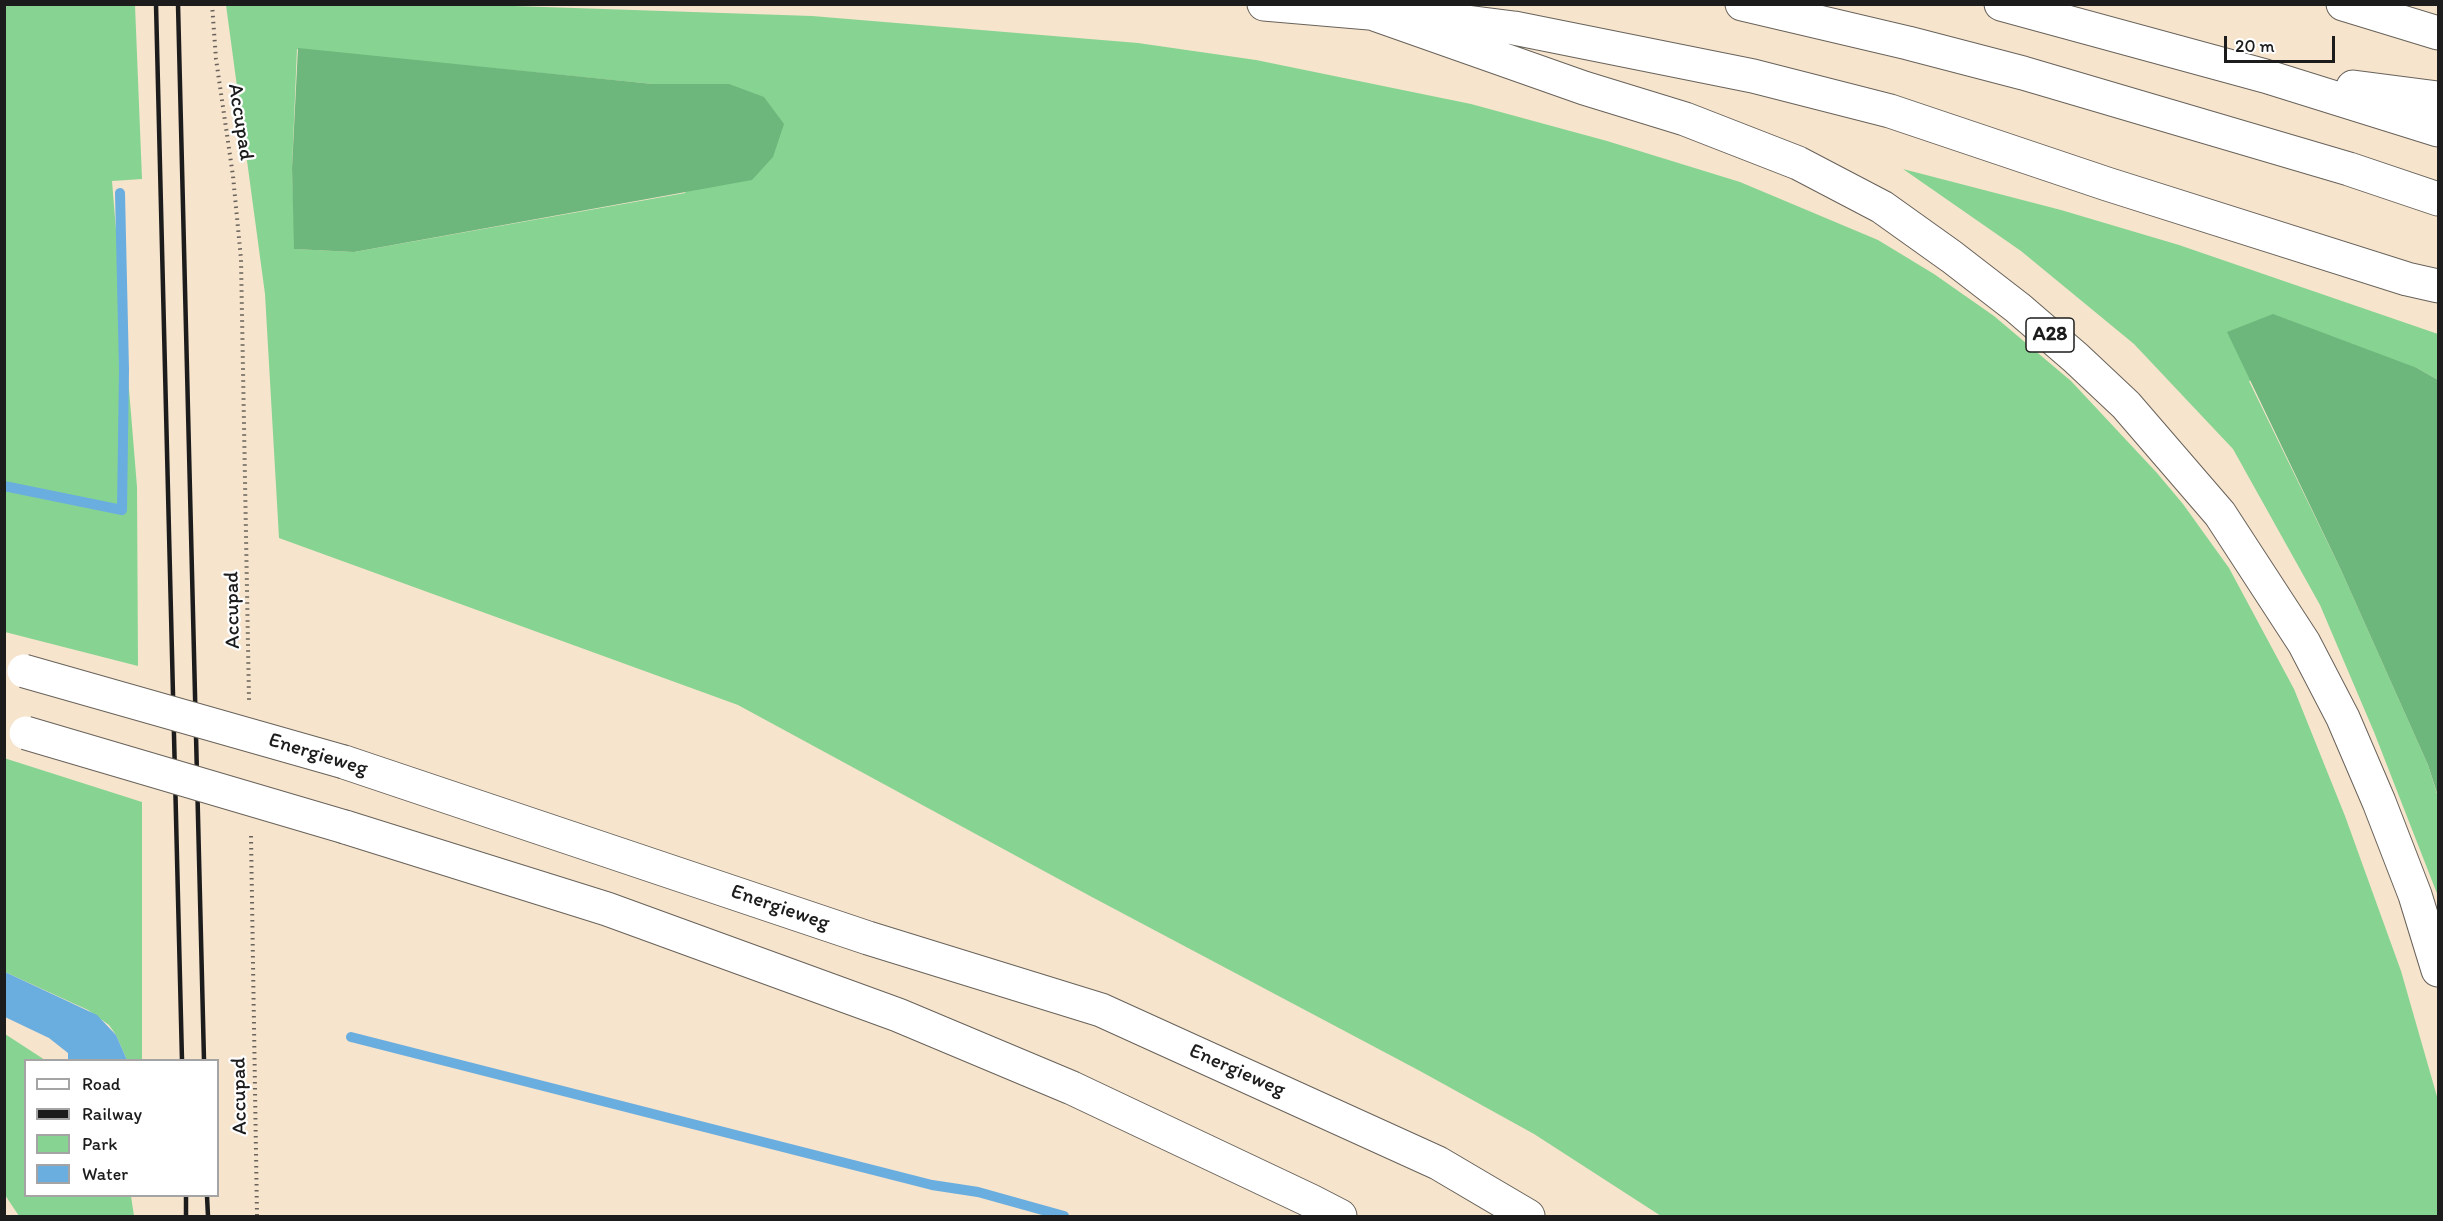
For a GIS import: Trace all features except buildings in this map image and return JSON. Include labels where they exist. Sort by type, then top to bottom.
[{"type":"main road","name":"A28","points":[[1264,4],[1451,20],[1514,28],[1753,76],[1890,111],[2118,188],[2407,279],[2439,286]]},
{"type":"main road","points":[[1742,4],[1908,43],[2034,76],[2326,162],[2439,199]]},
{"type":"main road","points":[[2001,4],[2265,76],[2439,130]]},
{"type":"main road","points":[[2343,4],[2439,33]]},
{"type":"main road","name":"A28","points":[[1374,14],[1584,88],[1685,119],[1797,163],[1882,207],[1952,256],[2076,358],[2126,405],[2220,514],[2304,644],[2343,718],[2379,802],[2415,896],[2439,970]]},
{"type":"main road","points":[[2265,76],[2439,98]]},
{"type":"main road","name":"Energieweg","points":[[14,668],[344,762],[586,841],[868,938],[1101,1010],[1438,1163],[1528,1216]]},
{"type":"main road","points":[[15,730],[345,827],[608,909],[898,1015],[1072,1088],[1340,1216]]},
{"type":"path","name":"Accupad","points":[[212,4],[216,60],[233,176],[241,259],[249,703]]},
{"type":"path","name":"Accupad","points":[[251,834],[257,1216]]},
{"type":"green space","points":[[5,4],[135,5],[142,179],[112,181],[137,487],[138,666],[5,632]]},
{"type":"green space","points":[[226,5],[485,5],[812,16],[1138,43],[1256,60],[1471,104],[1607,141],[1740,182],[1878,240],[1934,274],[1994,316],[2071,381],[2157,473],[2183,504],[2229,568],[2294,689],[2345,816],[2401,971],[2438,1100],[2438,1216],[1661,1216],[1534,1134],[738,705],[279,538],[265,294]],"holes":[[[297,49],[653,84],[729,84],[685,193],[354,252],[295,249],[292,168]]]},
{"type":"green space","points":[[298,48],[653,84],[729,84],[764,97],[784,124],[773,157],[752,180],[354,252],[294,249],[292,168]]},
{"type":"green space","points":[[1903,169],[2061,210],[2179,245],[2438,334],[2438,380],[2417,368],[2249,381],[2341,570],[2428,765],[2438,797],[2438,896],[2374,732],[2320,605],[2233,449],[2134,344],[2021,251]]},
{"type":"green space","points":[[2273,314],[2417,368],[2438,380],[2438,796],[2428,765],[2341,570],[2227,332]]},
{"type":"green space","points":[[4,758],[142,802],[142,1059],[127,1059],[109,1025],[88,1010],[5,972]]},
{"type":"green space","points":[[5,1034],[43,1059],[24,1059],[24,1197],[131,1197],[134,1216],[19,1216],[5,1195]]},
{"type":"water","points":[[5,972],[97,1015],[116,1035],[127,1059],[68,1059],[68,1053],[49,1038],[5,1017]]},
{"type":"waterway","points":[[4,486],[122,510],[124,370],[120,193]]},
{"type":"waterway","points":[[351,1037],[932,1185],[978,1192],[1064,1216]]},
{"type":"railway","points":[[156,4],[182,1059]]},
{"type":"railway","points":[[178,4],[204,1059]]},
{"type":"railway","points":[[186,1197],[186,1216]]},
{"type":"railway","points":[[207,1197],[208,1216]]}]
